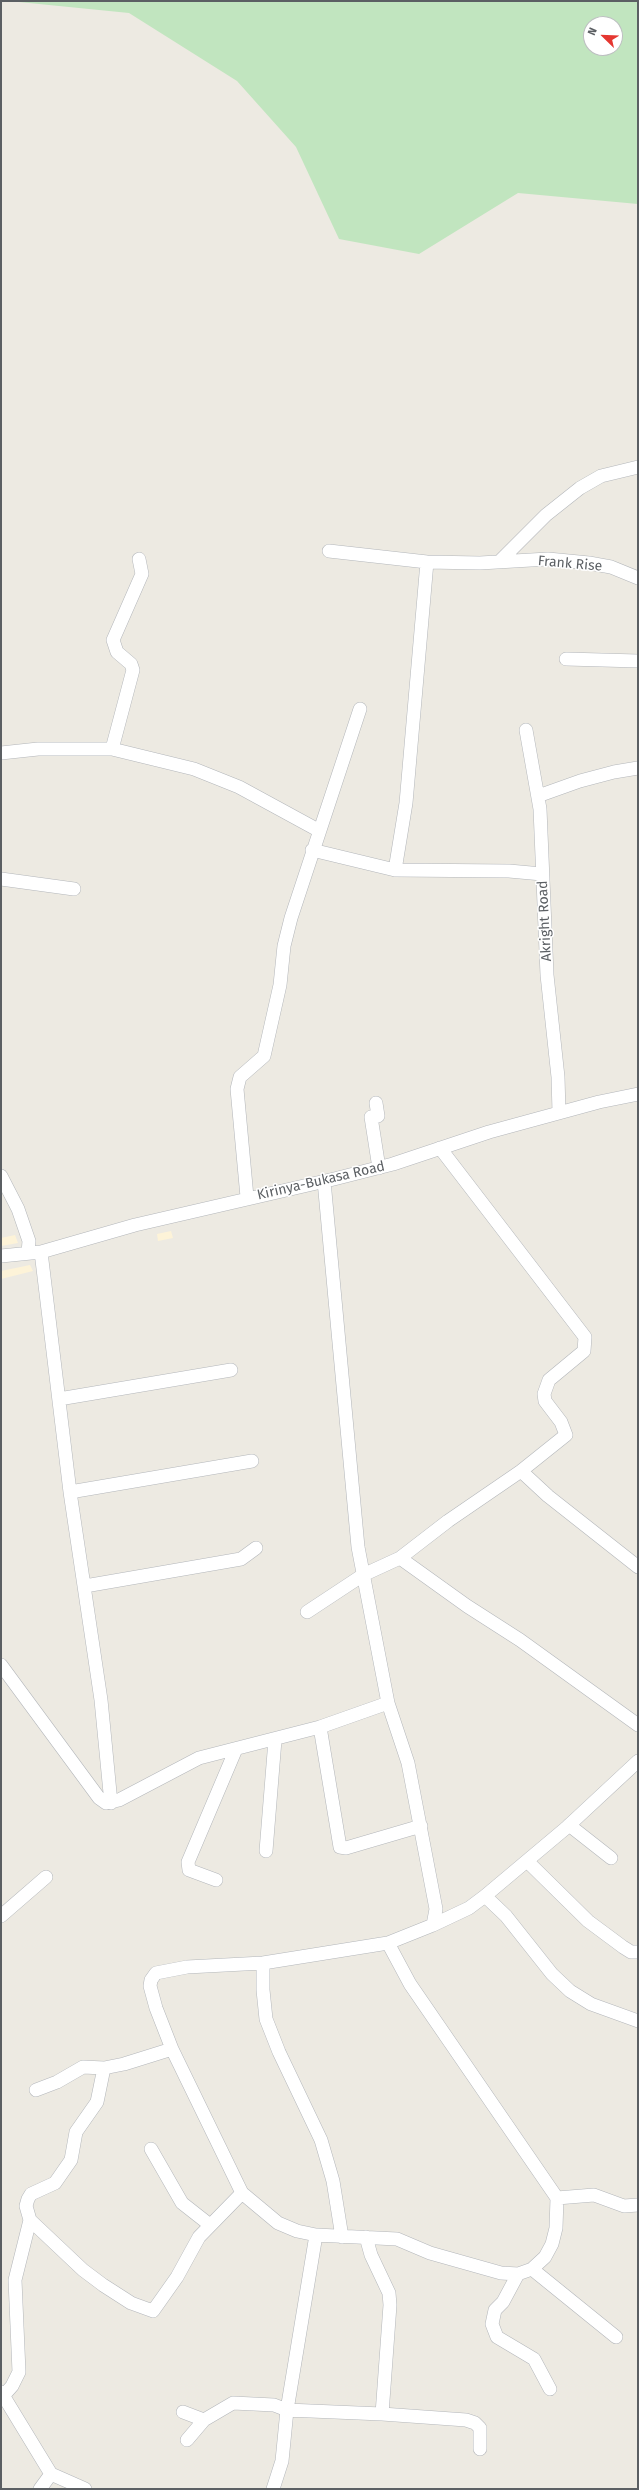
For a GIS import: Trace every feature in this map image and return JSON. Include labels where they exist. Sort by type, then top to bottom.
[{"type":"street","points":[[500,561],[546,515],[580,488],[601,476],[638,467]]},
{"type":"street","name":"Frank Rise","points":[[329,551],[427,562],[548,559],[589,562],[611,567],[638,578]]},
{"type":"street","points":[[112,749],[133,670],[131,664],[117,652],[114,640],[140,578],[142,568],[139,559]]},
{"type":"street","points":[[395,870],[406,803],[427,562]]},
{"type":"street","points":[[566,660],[638,661]]},
{"type":"street","points":[[247,1197],[237,1089],[240,1077],[264,1056],[280,985],[284,946],[291,918],[318,830],[360,709]]},
{"type":"street","name":"Akright Road","points":[[526,730],[532,773],[538,796],[548,975],[558,1077],[559,1112]]},
{"type":"street","points":[[1,753],[38,749],[112,749],[194,769],[239,787],[318,830]]},
{"type":"street","points":[[538,796],[580,781],[614,772],[638,768]]},
{"type":"street","points":[[312,850],[351,861],[395,870],[509,871],[542,874]]},
{"type":"street","points":[[1,879],[74,889]]},
{"type":"street","name":"Kirinya-Bukasa Road","points":[[1,1256],[33,1252],[247,1197],[379,1168],[559,1112],[638,1094]]},
{"type":"street","points":[[376,1103],[378,1116],[371,1117],[379,1168]]},
{"type":"street","points":[[308,1612],[363,1575],[400,1558],[448,1521],[521,1471],[564,1438],[565,1430],[545,1401],[544,1394],[549,1380],[584,1351],[585,1337],[440,1148]]},
{"type":"street","points":[[1,1176],[20,1215],[33,1252],[59,1399],[70,1492],[101,1700],[111,1803]]},
{"type":"street","points":[[324,1181],[339,1357],[363,1575],[388,1703],[408,1763],[421,1826],[436,1909],[433,1925]]},
{"type":"street","points":[[1,1191],[19,1230],[33,1252],[83,1619]]},
{"type":"street","points":[[59,1399],[231,1370]]},
{"type":"street","points":[[70,1492],[252,1462]]},
{"type":"street","points":[[521,1471],[548,1496],[638,1567]]},
{"type":"street","points":[[85,1586],[241,1559],[256,1548]]},
{"type":"street","points":[[400,1558],[467,1606],[520,1640],[638,1724]]},
{"type":"street","points":[[1,1665],[99,1798],[111,1803],[199,1758],[320,1728],[388,1703]]},
{"type":"street","points":[[320,1728],[340,1847],[346,1848],[421,1826]]},
{"type":"street","points":[[266,1851],[275,1740]]},
{"type":"street","points":[[216,1880],[189,1870],[188,1862],[236,1749]]},
{"type":"street","points":[[388,1943],[410,1984],[558,2198],[556,2228],[552,2244],[545,2257],[532,2269],[518,2274],[501,2273],[430,2254],[397,2238],[316,2235],[297,2231],[278,2223],[242,2193],[172,2049],[150,1986],[156,1974],[204,1964],[263,1964],[388,1943],[433,1925],[464,1910],[485,1896],[635,1769]]},
{"type":"street","points":[[569,1825],[611,1858]]},
{"type":"street","points":[[527,1861],[588,1921],[609,1935],[623,1948],[638,1952]]},
{"type":"street","points":[[1,1916],[46,1877]]},
{"type":"street","points":[[485,1896],[506,1916],[552,1974],[570,1991],[591,2004],[638,2021]]},
{"type":"street","points":[[263,1964],[263,1990],[266,2019],[279,2052],[321,2140],[333,2181],[342,2237]]},
{"type":"street","points":[[36,2090],[57,2082],[78,2068],[87,2066],[104,2068],[172,2049]]},
{"type":"street","points":[[104,2068],[97,2102],[76,2132],[71,2160],[55,2183],[31,2194],[26,2206],[30,2220],[83,2270],[131,2303],[149,2311],[156,2309],[177,2277],[190,2250],[210,2225],[242,2193]]},
{"type":"street","points":[[151,2148],[179,2199],[210,2225]]},
{"type":"street","points":[[558,2198],[594,2195],[624,2206],[638,2206]]},
{"type":"street","points":[[30,2220],[14,2280],[19,2372],[12,2386],[3,2393],[51,2474],[85,2489]]},
{"type":"street","points":[[273,2489],[282,2461],[287,2410],[316,2235]]},
{"type":"street","points":[[366,2237],[371,2255],[389,2293],[390,2305],[382,2414]]},
{"type":"street","points":[[532,2269],[616,2337]]},
{"type":"street","points":[[518,2274],[503,2302],[495,2310],[492,2324],[497,2337],[534,2359],[550,2389]]},
{"type":"street","points":[[187,2440],[204,2420],[226,2406],[242,2402],[274,2405],[287,2410],[434,2416],[475,2423],[480,2428],[480,2450]]},
{"type":"street","points":[[183,2412],[204,2420]]},
{"type":"street","points":[[40,2489],[51,2474]]},
{"type":"shaded area","points":[[171,1231],[173,1238],[158,1241],[157,1234]]},
{"type":"shaded area","points":[[15,1235],[18,1243],[1,1246],[1,1238]]},
{"type":"shaded area","points":[[30,1265],[33,1271],[1,1279],[1,1271]]},
{"type":"green space","points":[[9,1],[638,1],[638,204],[518,193],[419,254],[339,239],[296,147],[237,81],[129,13]]}]
